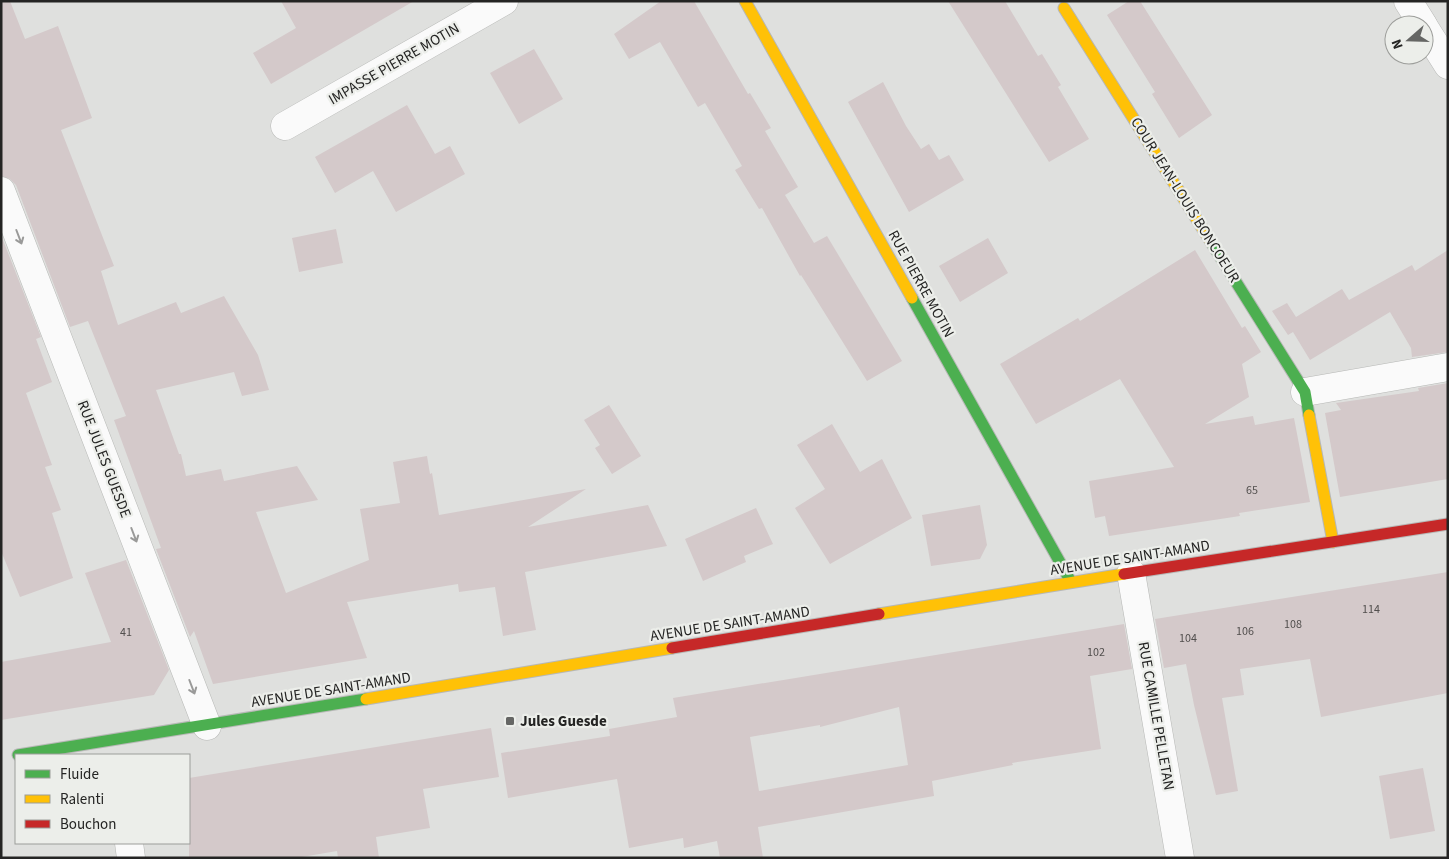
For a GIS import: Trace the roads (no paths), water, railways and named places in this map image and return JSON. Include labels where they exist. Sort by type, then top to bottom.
[{"type":"main road","name":"RUE PIERRE MOTIN","points":[[745,1],[1071,582]]},
{"type":"main road","name":"COUR JEAN-LOUIS BONCOEUR","points":[[1064,8],[1305,392],[1333,542]]},
{"type":"main road","name":"AVENUE DE SAINT-AMAND","points":[[39,754],[113,748],[207,726],[1071,582],[1448,524]]},
{"type":"street","name":"IMPASSE PIERRE MOTIN","points":[[285,126],[504,1]]},
{"type":"street","points":[[1408,1],[1417,15]]},
{"type":"street","points":[[1434,42],[1448,65]]},
{"type":"street","name":"RUE JULES GUESDE","points":[[1,191],[207,726]]},
{"type":"street","points":[[1305,392],[1448,367]]},
{"type":"street","name":"RUE CAMILLE PELLETAN","points":[[1131,573],[1180,858]]},
{"type":"street","points":[[129,844],[131,858]]},
{"type":"place","name":"Jules Guesde","points":[[510,721]]}]
